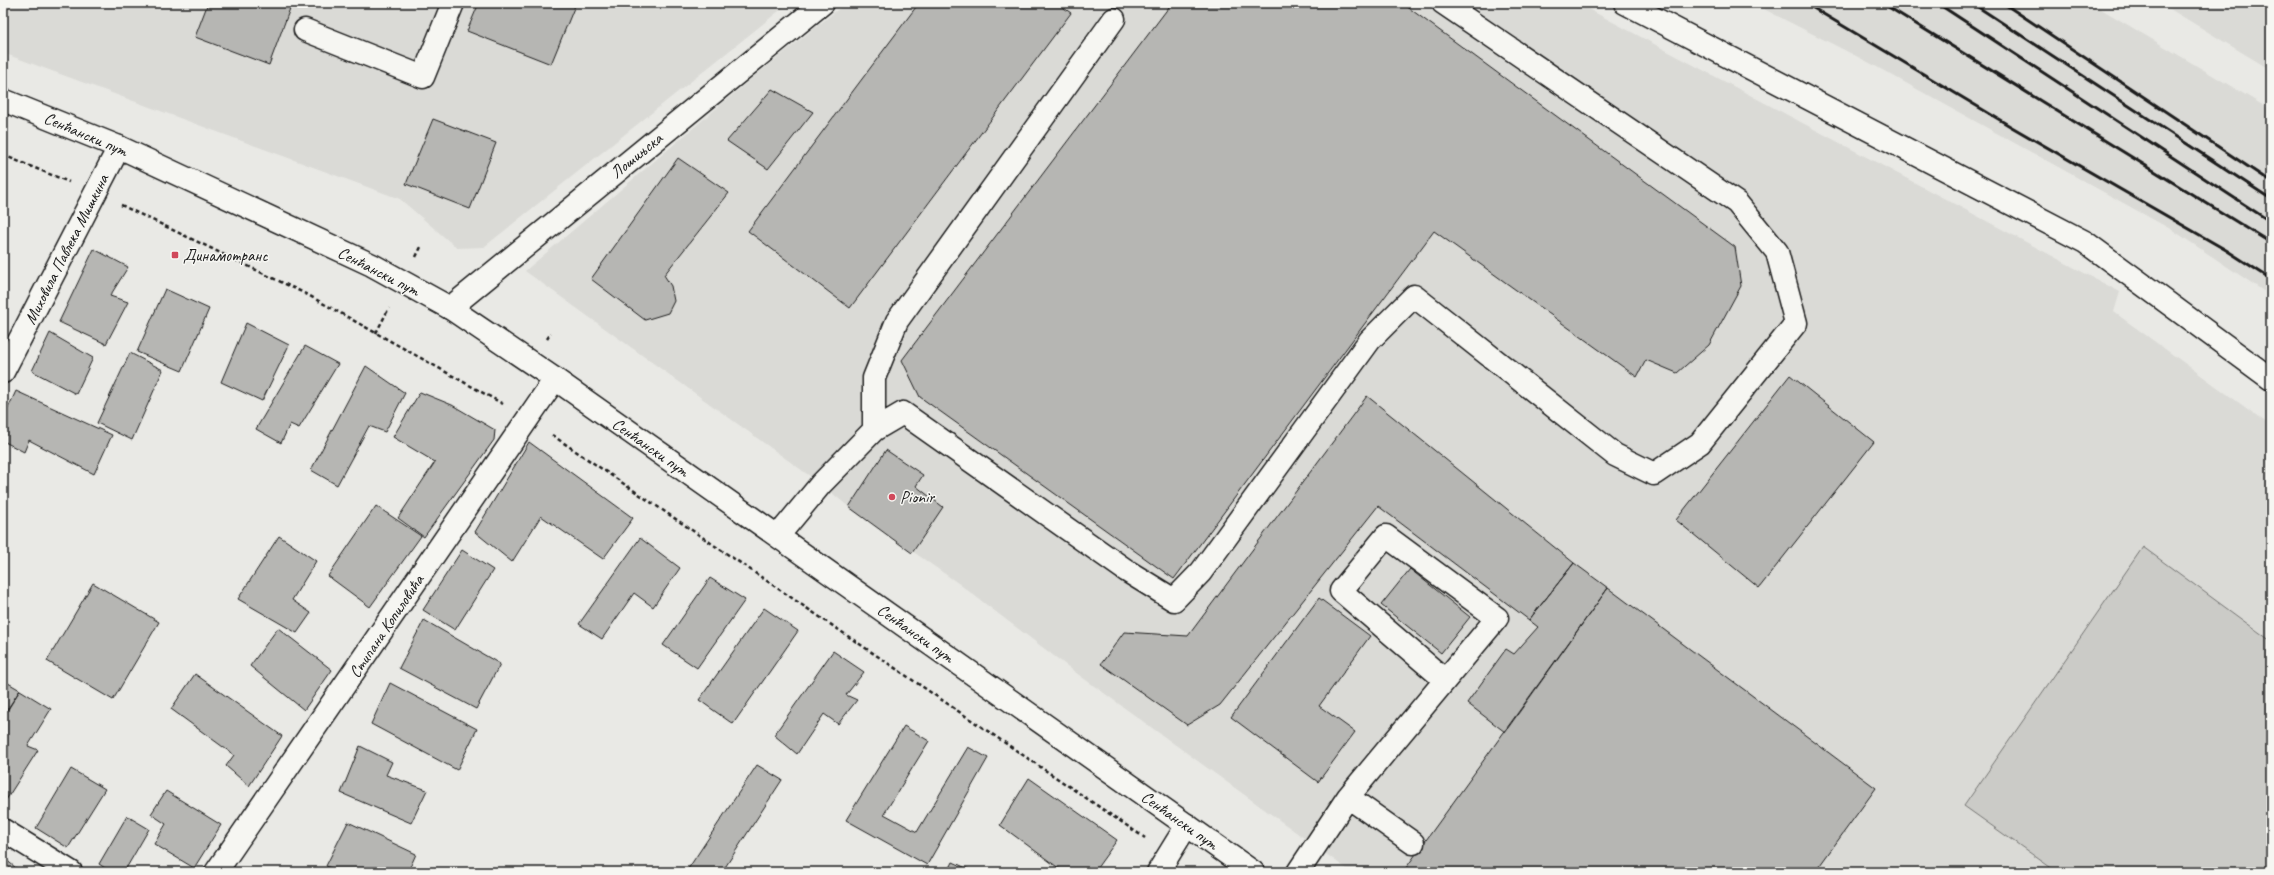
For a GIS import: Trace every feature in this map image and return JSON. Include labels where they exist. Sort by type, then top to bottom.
[{"type":"main road","points":[[305,30],[424,77],[453,3]]},
{"type":"main road","name":"Лошињска","points":[[450,308],[823,3]]},
{"type":"main road","points":[[778,536],[821,484],[874,430],[903,413],[1127,571],[1174,600],[1201,572],[1370,340],[1414,296],[1615,455],[1654,474],[1700,444],[1796,323],[1777,252],[1737,203],[1444,3]]},
{"type":"main road","points":[[1625,3],[2085,242],[2271,379]]},
{"type":"main road","points":[[874,430],[874,378],[897,320],[1114,19]]},
{"type":"main road","name":"Сенћански пут","points":[[3,100],[119,147],[372,265],[450,308],[555,379],[1253,872]]},
{"type":"main road","name":"Миховила Павлека Мишкина","points":[[3,372],[119,147]]},
{"type":"main road","name":"Стипана Копиловића","points":[[216,872],[555,379]]},
{"type":"main road","points":[[1298,872],[1348,797],[1445,680],[1496,618],[1386,536],[1341,591],[1445,680]]},
{"type":"main road","points":[[1348,797],[1413,843]]},
{"type":"main road","points":[[1164,863],[1188,825]]},
{"type":"main road","points":[[3,830],[71,872]]},
{"type":"path","points":[[3,156],[95,193],[308,295],[528,418],[1164,863]]},
{"type":"shaded area","points":[[3,3],[789,3],[484,247],[457,248],[400,199],[3,53]]},
{"type":"shaded area","name":"Pionir","points":[[846,3],[1577,3],[2120,292],[2114,312],[2271,426],[2271,641],[2143,548],[1964,806],[2057,872],[1351,872],[1079,675],[958,583],[849,507],[821,484],[525,271],[752,78]]},
{"type":"shaded area","points":[[1752,3],[2091,3],[2271,110],[2271,296],[2174,231],[1868,62]]},
{"type":"shaded area","points":[[2160,3],[2271,3],[2271,70]]},
{"type":"shaded area","points":[[2143,547],[2271,641],[2271,872],[2057,872],[1964,806]]},
{"type":"building","points":[[208,3],[292,3],[269,65],[195,37]]},
{"type":"building","points":[[479,3],[576,3],[551,64],[467,31]]},
{"type":"building","points":[[919,3],[1057,3],[1071,13],[850,308],[748,231]]},
{"type":"building","points":[[1172,3],[1402,3],[1735,247],[1741,286],[1709,345],[1677,373],[1646,360],[1637,377],[1434,231],[1174,579],[920,397],[902,360]]},
{"type":"building","points":[[772,89],[813,112],[768,169],[727,141]]},
{"type":"building","points":[[433,119],[496,143],[470,209],[406,184]]},
{"type":"building","points":[[678,158],[729,193],[664,275],[671,286],[674,301],[668,313],[645,320],[591,279]]},
{"type":"building","points":[[94,249],[128,267],[110,296],[128,302],[106,344],[59,322]]},
{"type":"building","points":[[165,289],[209,309],[182,371],[137,352]]},
{"type":"building","points":[[246,323],[289,345],[262,401],[221,382]]},
{"type":"building","points":[[50,333],[93,358],[76,394],[32,371]]},
{"type":"building","points":[[305,346],[338,364],[299,428],[290,424],[281,443],[256,429]]},
{"type":"building","points":[[130,353],[163,370],[132,440],[97,423]]},
{"type":"building","points":[[366,366],[405,393],[385,432],[369,426],[337,485],[311,470]]},
{"type":"building","points":[[1790,375],[1874,442],[1759,588],[1676,520]]},
{"type":"building","points":[[16,391],[112,435],[94,474],[29,440],[24,452],[3,441],[3,419]]},
{"type":"building","points":[[420,392],[452,405],[495,430],[494,440],[424,537],[398,518],[435,462],[393,437]]},
{"type":"building","points":[[1367,396],[1574,563],[1529,620],[1378,506],[1220,705],[1187,725],[1101,664],[1124,632],[1188,636]]},
{"type":"building","points":[[529,442],[633,518],[603,559],[541,516],[512,562],[475,532]]},
{"type":"building","name":"Pionir","points":[[886,450],[923,475],[916,486],[943,507],[912,553],[849,507]]},
{"type":"building","points":[[376,506],[421,536],[370,607],[328,576]]},
{"type":"building","points":[[279,536],[316,561],[292,600],[311,613],[297,633],[238,599]]},
{"type":"building","points":[[640,538],[680,568],[653,607],[634,593],[602,639],[579,624]]},
{"type":"building","points":[[462,550],[493,570],[455,630],[423,610]]},
{"type":"building","points":[[1574,563],[1608,588],[1505,732],[1467,703],[1506,649],[1514,654],[1538,627],[1529,620]]},
{"type":"building","points":[[1410,569],[1470,617],[1441,653],[1381,605]]},
{"type":"building","points":[[710,578],[745,600],[697,668],[663,645]]},
{"type":"building","points":[[93,583],[159,622],[113,700],[47,661]]},
{"type":"building","points":[[1608,588],[1876,788],[1815,872],[1403,872]]},
{"type":"building","points":[[1319,598],[1370,636],[1319,706],[1355,732],[1318,782],[1231,717]]},
{"type":"building","points":[[764,608],[798,631],[733,724],[699,700]]},
{"type":"building","points":[[424,620],[500,664],[476,709],[399,668]]},
{"type":"building","points":[[278,628],[332,670],[304,710],[250,666]]},
{"type":"building","points":[[833,651],[864,672],[846,695],[857,700],[838,724],[824,714],[797,754],[774,735]]},
{"type":"building","points":[[195,674],[282,736],[249,786],[226,766],[234,755],[171,709]]},
{"type":"building","points":[[3,680],[20,690],[7,711],[3,709]]},
{"type":"building","points":[[390,683],[477,729],[457,770],[371,724]]},
{"type":"building","points":[[20,690],[51,709],[28,746],[38,750],[6,800],[3,799],[3,716]]},
{"type":"building","points":[[904,726],[929,741],[884,814],[917,832],[968,747],[988,758],[927,865],[846,820]]},
{"type":"building","points":[[360,746],[392,762],[386,775],[427,790],[411,823],[341,793]]},
{"type":"building","points":[[757,765],[782,780],[722,872],[693,872],[688,869]]},
{"type":"building","points":[[71,769],[105,789],[68,848],[36,828]]},
{"type":"building","points":[[1029,778],[1117,840],[1094,872],[1064,872],[1000,825]]},
{"type":"building","points":[[166,791],[221,825],[194,868],[154,844],[166,824],[151,814]]},
{"type":"building","points":[[127,816],[149,829],[124,872],[111,872],[99,864]]},
{"type":"building","points":[[348,822],[416,854],[408,872],[342,872],[326,866]]},
{"type":"building","points":[[5,859],[21,872],[3,872]]},
{"type":"building","points":[[953,862],[975,872],[948,872]]},
{"type":"railway","points":[[1805,3],[2010,126],[2226,250],[2271,279]]},
{"type":"railway","points":[[1882,3],[2271,243]]},
{"type":"railway","points":[[1937,3],[2271,222]]},
{"type":"railway","points":[[1972,3],[2271,199]]},
{"type":"railway","points":[[2003,3],[2271,182]]},
{"type":"place","name":"Динамотранс","points":[[175,255]]},
{"type":"place","name":"Pionir","points":[[892,497]]}]
